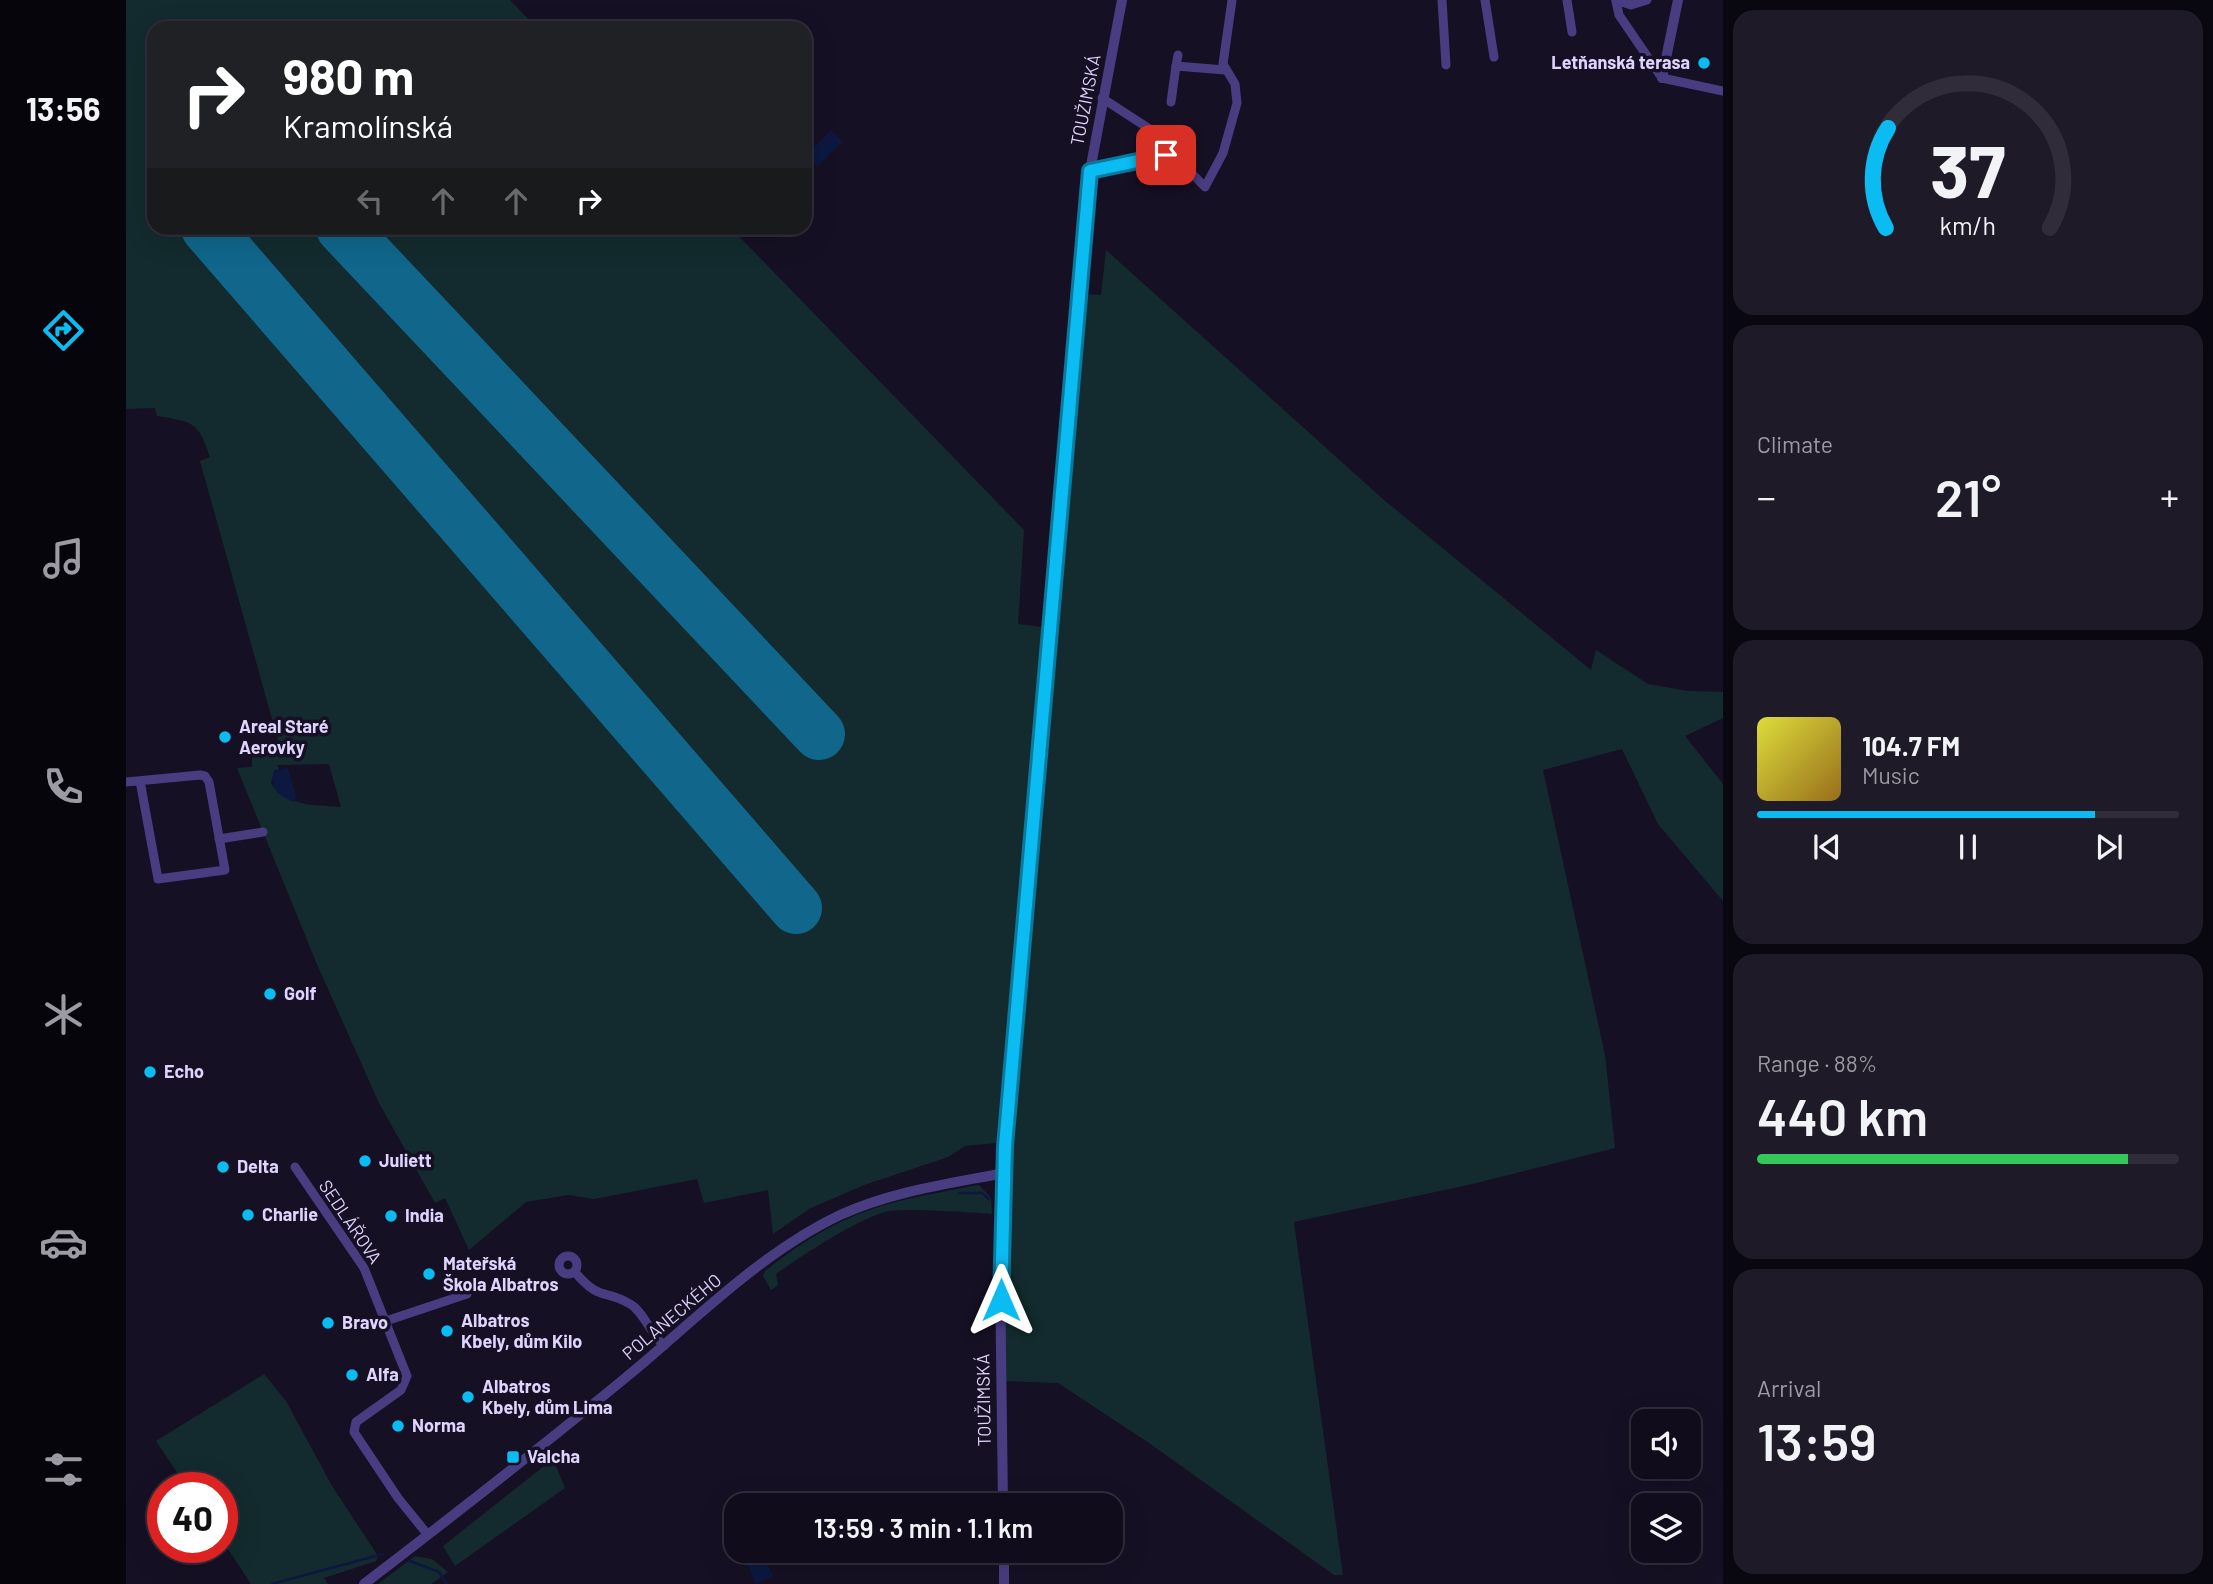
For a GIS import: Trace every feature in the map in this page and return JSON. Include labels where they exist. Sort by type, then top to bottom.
[{"type":"street","name":"TOUŽIMSKÁ","points":[[1003,1493],[1000,1273],[1004,1172],[1090,171],[1122,0]]},
{"type":"street","points":[[1090,171],[1166,155],[1179,160],[1205,187],[1223,153],[1237,103],[1236,89],[1222,60],[1232,0]]},
{"type":"street","points":[[1442,0],[1446,65]]},
{"type":"street","points":[[1485,0],[1494,57]]},
{"type":"street","points":[[1567,0],[1572,32]]},
{"type":"street","points":[[1647,0],[1631,5],[1616,1],[1619,15],[1662,78],[1723,91]]},
{"type":"street","points":[[1662,78],[1678,0]]},
{"type":"street","points":[[1171,102],[1178,55]]},
{"type":"street","points":[[1176,66],[1225,70]]},
{"type":"street","points":[[1102,98],[1165,139]]},
{"type":"street","points":[[126,782],[205,776],[209,782],[225,870],[158,879],[140,781]]},
{"type":"street","points":[[219,839],[263,832]]},
{"type":"street","name":"SEDLÁŘOVA","points":[[295,1167],[364,1268],[402,1360],[407,1376],[401,1390],[356,1422],[354,1432],[398,1498],[428,1535]]},
{"type":"street","name":"POLANECKÉHO","points":[[364,1584],[664,1346],[755,1270],[831,1220],[889,1196],[1004,1172]]},
{"type":"street","points":[[575,1272],[592,1291],[631,1304],[641,1314],[650,1333],[664,1346]]},
{"type":"street","points":[[386,1321],[467,1294]]},
{"type":"street","points":[[1004,1563],[1004,1584]]},
{"type":"green space","points":[[126,0],[510,0],[530,21],[147,21],[147,235],[738,235],[1024,530],[1018,624],[1043,627],[996,1143],[965,1146],[948,1157],[864,1185],[809,1209],[773,1234],[768,1190],[704,1203],[697,1179],[594,1199],[568,1195],[526,1202],[469,1250],[445,1198],[435,1203],[379,1103],[316,962],[237,768],[252,767],[252,758],[279,744],[200,461],[210,457],[206,445],[193,425],[157,416],[155,408],[126,409]],"holes":[[[329,764],[341,807],[311,805],[287,797],[271,784],[274,771],[279,769],[277,765]]]},
{"type":"green space","points":[[1106,250],[1384,500],[1591,670],[1596,650],[1648,684],[1688,691],[1723,692],[1723,718],[1685,736],[1723,784],[1723,901],[1658,824],[1622,749],[1543,770],[1605,1055],[1615,1148],[1468,1185],[1294,1222],[1343,1575],[1334,1575],[1149,1443],[1058,1383],[1005,1381],[1004,1274],[1012,1213],[1010,1149],[1082,294],[1101,295]]},
{"type":"green space","points":[[979,1185],[991,1198],[992,1214],[889,1211],[862,1221],[801,1257],[776,1274],[778,1285],[771,1290],[763,1276],[765,1271],[807,1241],[869,1210],[916,1197]]},
{"type":"green space","points":[[264,1374],[286,1401],[332,1486],[378,1556],[376,1561],[324,1578],[328,1584],[251,1584],[237,1563],[238,1472],[177,1472],[156,1441]]},
{"type":"green space","points":[[553,1459],[565,1488],[455,1566],[443,1546]]},
{"type":"green space","points":[[415,1556],[432,1559],[448,1572],[431,1584],[378,1584]]},
{"type":"water","points":[[831,130],[842,142],[818,166],[812,160],[812,149]]},
{"type":"water","points":[[288,768],[296,796],[294,802],[279,794],[273,782],[274,771]]},
{"type":"water","points":[[748,1563],[767,1563],[773,1577],[755,1584]]},
{"type":"waterway","points":[[959,1193],[982,1193],[989,1199]]},
{"type":"waterway","points":[[272,1584],[383,1554]]},
{"type":"waterway","points":[[410,1561],[439,1572],[447,1584]]},
{"type":"runway","points":[[213,235],[796,908]]},
{"type":"runway","points":[[349,235],[819,734]]},
{"type":"place","name":"Letňanská terasa","points":[[1704,63]]},
{"type":"place","name":"Areal Staré Aerovky","points":[[225,737]]},
{"type":"place","name":"Golf","points":[[270,994]]},
{"type":"place","name":"Echo","points":[[150,1072]]},
{"type":"place","name":"Juliett","points":[[365,1161]]},
{"type":"place","name":"Delta","points":[[223,1167]]},
{"type":"place","name":"Charlie","points":[[248,1215]]},
{"type":"place","name":"India","points":[[391,1216]]},
{"type":"place","name":"Mateřská Škola Albatros","points":[[429,1274]]},
{"type":"place","name":"Bravo","points":[[328,1323]]},
{"type":"place","name":"Albatros Kbely, dům Kilo","points":[[447,1331]]},
{"type":"place","name":"Alfa","points":[[352,1375]]},
{"type":"place","name":"Albatros Kbely, dům Lima","points":[[468,1397]]},
{"type":"place","name":"Norma","points":[[398,1426]]},
{"type":"place","name":"Valcha","points":[[513,1457]]},
{"type":"route","points":[[1001,1300],[1005,1146],[1090,171],[1107,170],[1166,155]]}]
